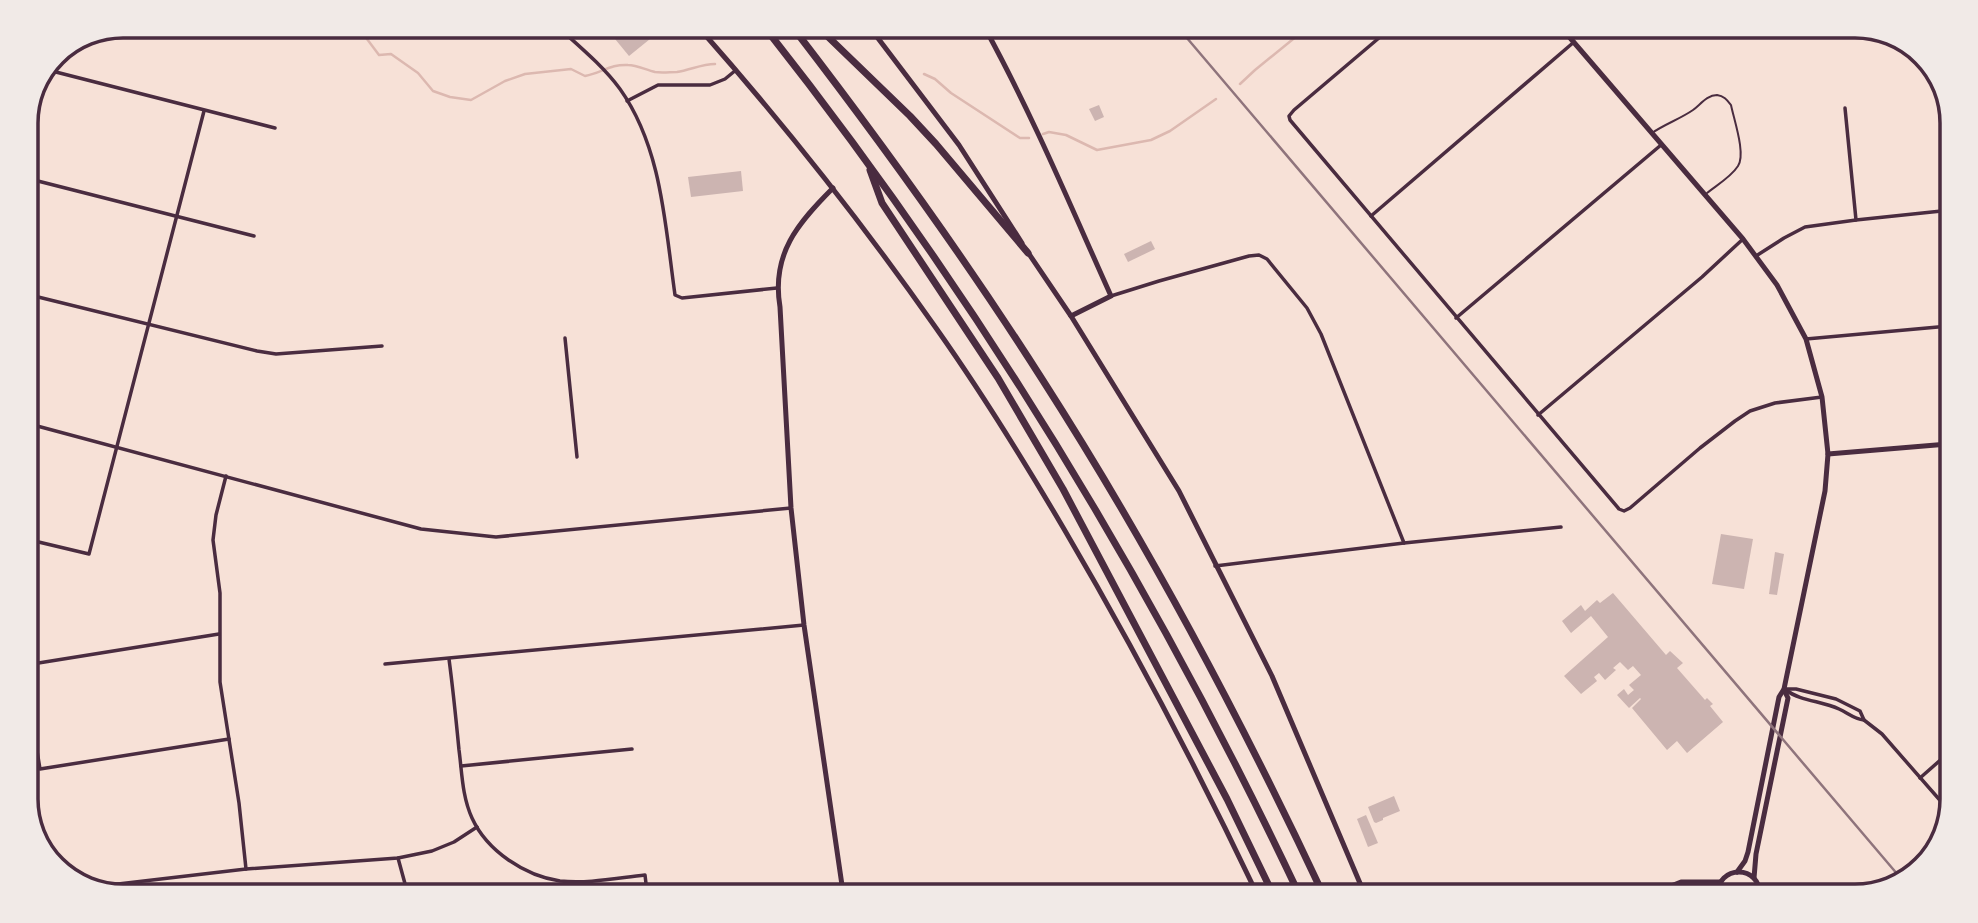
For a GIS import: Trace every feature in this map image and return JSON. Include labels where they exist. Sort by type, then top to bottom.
[{"type":"highway","points":[[774,39],[866,160],[961,296],[1035,409],[1163,627],[1262,816],[1294,884]]},
{"type":"highway","points":[[802,39],[949,240],[1043,380],[1092,460],[1192,634],[1318,884]]},
{"type":"highway","points":[[830,39],[936,144],[1028,253]]},
{"type":"highway","points":[[866,160],[882,203],[998,378],[1063,489],[1227,799],[1268,884]]},
{"type":"street","points":[[571,39],[609,76],[627,101],[650,150],[658,181],[675,295],[682,298],[777,288]]},
{"type":"street","points":[[709,39],[833,188],[937,328],[990,408],[1038,484],[1148,676],[1252,884]]},
{"type":"street","points":[[879,39],[959,145],[1011,222],[1179,491],[1272,676],[1360,884]]},
{"type":"street","points":[[991,39],[1035,128],[1111,296]]},
{"type":"street","points":[[1378,39],[1294,110],[1289,116],[1292,124],[1619,509],[1624,511],[1630,508],[1700,448],[1750,411],[1775,402],[1822,397]]},
{"type":"street","points":[[1571,39],[1743,239],[1777,285],[1807,339],[1822,397],[1828,454],[1825,491],[1748,852],[1738,872]]},
{"type":"street","points":[[1371,216],[1574,42]]},
{"type":"street","points":[[627,101],[658,85],[710,85],[725,79],[736,70]]},
{"type":"street","points":[[56,72],[275,128]]},
{"type":"street","points":[[1845,108],[1856,220]]},
{"type":"street","points":[[39,542],[89,554],[204,111]]},
{"type":"street","points":[[1456,318],[1661,145]]},
{"type":"street","points":[[39,181],[254,236]]},
{"type":"street","points":[[833,188],[795,230],[780,266],[777,288],[792,508],[804,625],[842,884]]},
{"type":"street","points":[[1756,256],[1805,228],[1939,211]]},
{"type":"street","points":[[1538,415],[1743,239]]},
{"type":"street","points":[[1071,316],[1111,296],[1159,281],[1249,256],[1259,255],[1267,259],[1307,308],[1321,334],[1404,543]]},
{"type":"street","points":[[39,296],[276,354],[382,346]]},
{"type":"street","points":[[1807,339],[1939,327]]},
{"type":"street","points":[[565,338],[577,457]]},
{"type":"street","points":[[39,426],[421,528],[496,537],[792,508]]},
{"type":"street","points":[[1828,454],[1939,445]]},
{"type":"street","points":[[226,476],[213,540],[220,593],[220,682],[239,803],[246,869]]},
{"type":"street","points":[[1216,566],[1561,527]]},
{"type":"street","points":[[385,664],[804,625]]},
{"type":"street","points":[[39,663],[219,634]]},
{"type":"street","points":[[449,659],[466,801],[477,827],[496,849],[509,860],[539,877],[578,882],[645,875],[647,884]]},
{"type":"street","points":[[1784,689],[1796,689],[1836,699],[1860,711],[1864,720],[1882,734],[1940,800]]},
{"type":"street","points":[[1784,689],[1793,696],[1822,703],[1864,720]]},
{"type":"street","points":[[1754,878],[1756,854],[1788,698],[1784,689]]},
{"type":"street","points":[[39,763],[40,769],[229,739]]},
{"type":"street","points":[[461,766],[632,749]]},
{"type":"street","points":[[1920,778],[1940,760]]},
{"type":"street","points":[[120,884],[246,869],[398,858],[432,851],[454,842],[477,827]]},
{"type":"street","points":[[398,858],[405,884]]},
{"type":"street","points":[[1720,884],[1730,874],[1744,872],[1759,884]]},
{"type":"street","points":[[1676,884],[1721,881]]},
{"type":"lane","points":[[1651,133],[1688,113],[1708,97],[1718,95],[1727,99],[1731,105],[1741,153],[1740,164],[1704,195]]},
{"type":"building","points":[[615,39],[650,39],[629,56]]},
{"type":"building","points":[[1099,105],[1104,117],[1095,121],[1089,109]]},
{"type":"building","points":[[741,171],[743,191],[691,197],[688,177]]},
{"type":"building","points":[[1151,241],[1155,249],[1128,262],[1124,254]]},
{"type":"building","points":[[1721,534],[1753,539],[1744,589],[1712,584]]},
{"type":"building","points":[[1775,552],[1784,554],[1777,595],[1769,594]]},
{"type":"building","points":[[1613,593],[1666,655],[1670,651],[1683,663],[1677,668],[1705,700],[1707,698],[1713,704],[1710,706],[1723,722],[1687,753],[1677,741],[1667,750],[1632,708],[1640,698],[1629,708],[1617,695],[1624,689],[1628,695],[1634,690],[1629,685],[1641,675],[1633,666],[1628,670],[1620,662],[1605,680],[1599,673],[1594,677],[1597,681],[1581,694],[1564,676],[1608,637],[1591,616],[1571,633],[1562,621],[1581,605],[1585,611],[1597,600],[1600,603]]},
{"type":"building","points":[[1394,796],[1400,811],[1374,822],[1368,807]]},
{"type":"building","points":[[1366,815],[1378,843],[1368,847],[1357,819]]},
{"type":"waterway","points":[[367,39],[379,55],[391,54],[418,73],[433,91],[471,100],[505,81],[525,74],[571,69],[585,76],[622,65],[655,72],[677,72],[715,64]]},
{"type":"waterway","points":[[1240,84],[1293,39]]},
{"type":"waterway","points":[[924,74],[1020,138],[1029,138]]},
{"type":"waterway","points":[[1043,134],[1049,132],[1066,135],[1097,150],[1151,140],[1170,131],[1216,99]]},
{"type":"railway","points":[[1188,39],[1896,873]]}]
